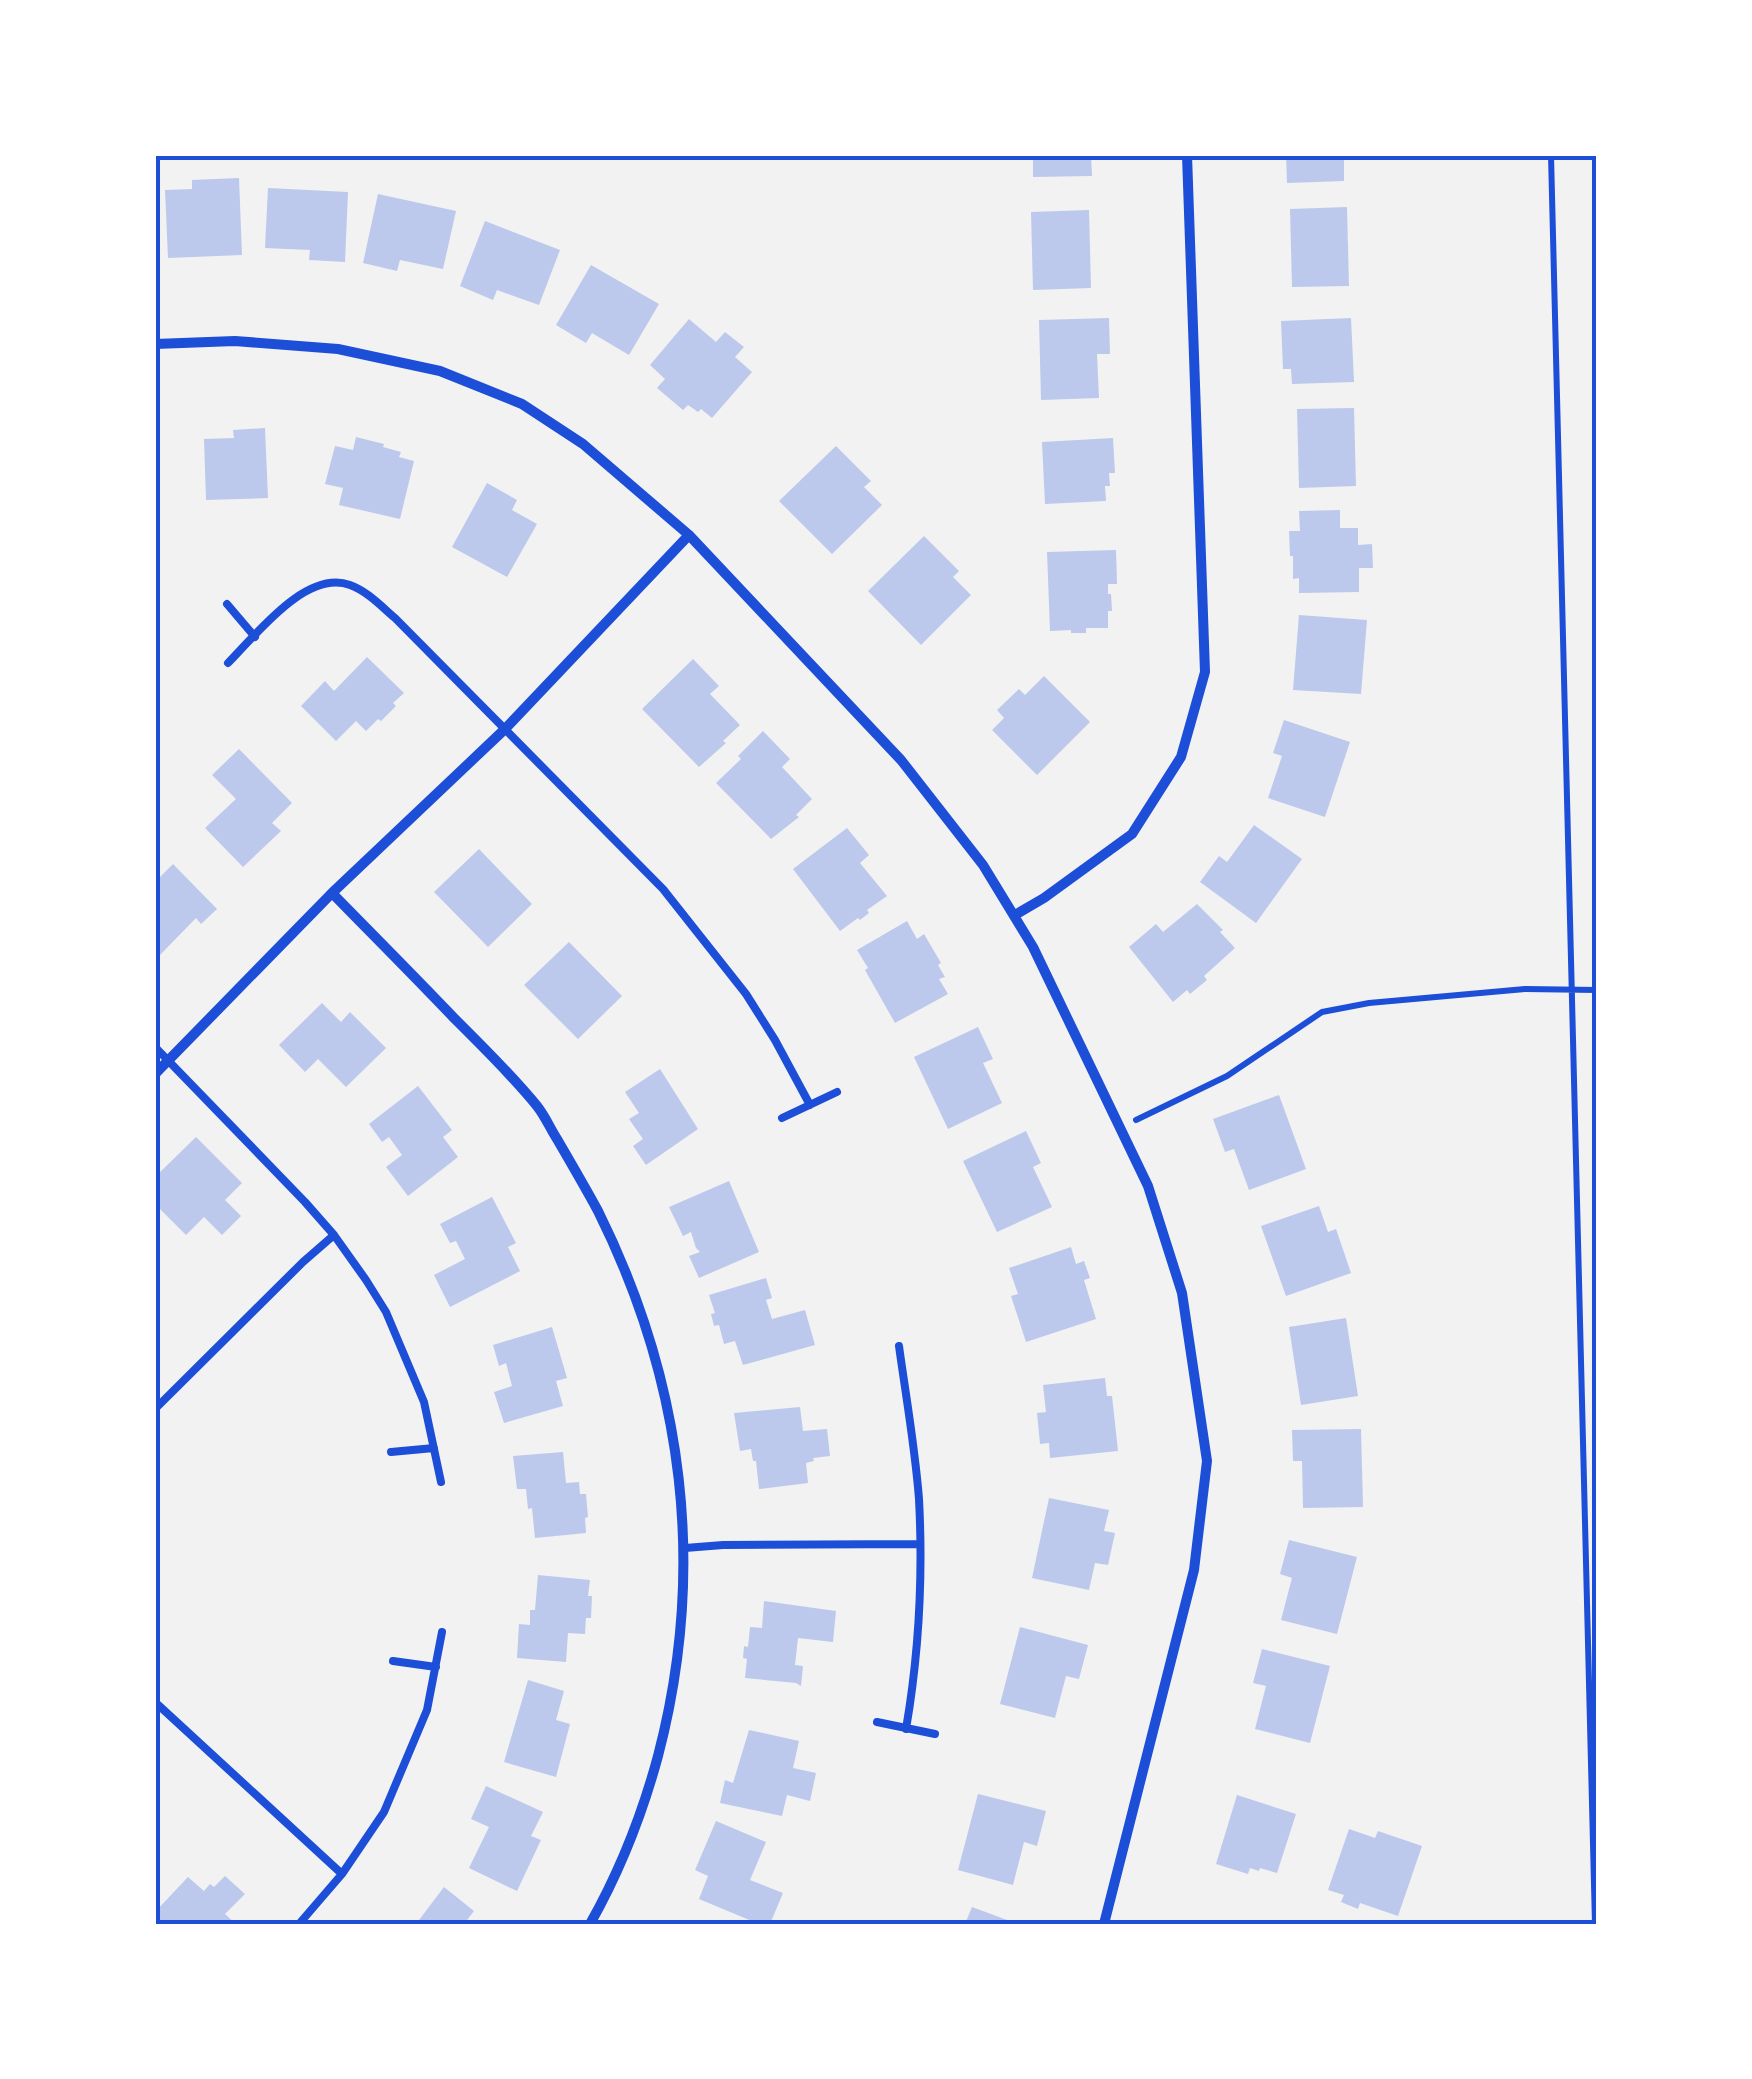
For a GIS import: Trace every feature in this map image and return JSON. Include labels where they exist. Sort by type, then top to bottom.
[{"type":"street","points":[[1015,915],[1132,834],[1181,757],[1204,672],[1187,155]]},
{"type":"street","points":[[155,344],[235,341],[338,349],[440,371],[522,404],[583,444],[689,535],[901,760],[984,865],[1034,946],[1148,1186],[1182,1293],[1207,1461],[1194,1570],[1106,1924]]},
{"type":"street","points":[[155,1074],[332,893],[505,729],[689,535]]},
{"type":"street","points":[[332,893],[538,1108],[620,1256],[647,1326],[662,1381],[678,1461],[685,1548],[680,1632],[670,1707],[650,1783],[630,1845],[590,1924]]},
{"type":"lane","points":[[228,663],[307,590],[322,584],[350,585],[370,596],[662,889],[746,994],[810,1105]]},
{"type":"lane","points":[[228,604],[255,636]]},
{"type":"lane","points":[[155,1047],[334,1235],[386,1312],[424,1402],[442,1482]]},
{"type":"lane","points":[[782,1118],[837,1092]]},
{"type":"lane","points":[[155,1409],[334,1235]]},
{"type":"lane","points":[[898,1346],[913,1439],[920,1544],[920,1608],[906,1728]]},
{"type":"lane","points":[[392,1452],[434,1448]]},
{"type":"lane","points":[[685,1548],[920,1544]]},
{"type":"lane","points":[[299,1924],[342,1874],[384,1812],[427,1710],[442,1632]]},
{"type":"lane","points":[[393,1661],[436,1667]]},
{"type":"lane","points":[[155,1702],[342,1874]]},
{"type":"lane","points":[[877,1722],[935,1734]]},
{"type":"path","points":[[1551,155],[1595,1924]]},
{"type":"path","points":[[1121,1127],[1226,1076],[1322,1012],[1369,1003],[1486,993],[1597,990]]},
{"type":"building","points":[[1033,155],[1091,155],[1092,176],[1033,177]]},
{"type":"building","points":[[1286,155],[1344,155],[1344,181],[1287,183]]},
{"type":"building","points":[[239,178],[242,255],[168,258],[165,190],[192,189],[192,180]]},
{"type":"building","points":[[268,188],[348,192],[345,262],[309,260],[310,250],[265,248]]},
{"type":"building","points":[[378,194],[456,211],[443,269],[400,260],[397,271],[363,263]]},
{"type":"building","points":[[1347,207],[1349,286],[1292,287],[1290,209]]},
{"type":"building","points":[[1089,210],[1091,288],[1033,290],[1031,212]]},
{"type":"building","points":[[485,221],[560,250],[539,305],[497,290],[493,300],[460,286]]},
{"type":"building","points":[[591,265],[659,304],[629,355],[592,333],[586,343],[556,325]]},
{"type":"building","points":[[1109,318],[1110,354],[1097,354],[1099,398],[1041,400],[1039,320]]},
{"type":"building","points":[[1351,318],[1354,382],[1292,384],[1291,369],[1283,369],[1281,321]]},
{"type":"building","points":[[689,319],[716,342],[725,332],[744,347],[735,357],[752,372],[712,418],[688,405],[683,410],[657,388],[665,379],[650,365]]},
{"type":"building","points":[[1354,408],[1356,486],[1299,488],[1297,409]]},
{"type":"building","points":[[265,428],[268,498],[206,500],[204,439],[234,438],[233,430]]},
{"type":"building","points":[[356,437],[384,444],[383,447],[401,452],[399,457],[414,461],[400,519],[339,505],[343,488],[325,484],[335,446],[353,450]]},
{"type":"building","points":[[1113,438],[1115,473],[1109,473],[1106,501],[1045,504],[1042,442]]},
{"type":"building","points":[[836,446],[871,481],[864,487],[882,505],[832,554],[779,501]]},
{"type":"building","points":[[487,483],[517,500],[512,510],[537,524],[507,577],[452,547]]},
{"type":"building","points":[[1340,510],[1340,528],[1358,528],[1358,545],[1372,544],[1373,568],[1359,568],[1359,592],[1299,593],[1299,578],[1293,579],[1289,531],[1300,531],[1299,511]]},
{"type":"building","points":[[924,536],[959,571],[953,577],[971,595],[921,645],[868,591]]},
{"type":"building","points":[[1116,550],[1117,584],[1108,584],[1112,611],[1108,611],[1108,628],[1086,628],[1086,633],[1050,631],[1047,552]]},
{"type":"building","points":[[1299,615],[1367,620],[1361,694],[1293,690]]},
{"type":"building","points":[[367,657],[404,693],[381,721],[378,719],[366,731],[356,721],[336,741],[301,706],[325,681],[334,691]]},
{"type":"building","points":[[693,659],[719,686],[710,694],[740,725],[699,767],[642,709]]},
{"type":"building","points":[[1044,676],[1090,722],[1037,775],[992,730],[1004,718],[997,710],[1019,689],[1025,695]]},
{"type":"building","points":[[1284,720],[1350,742],[1325,817],[1268,798],[1282,756],[1273,753]]},
{"type":"building","points":[[763,731],[790,759],[782,767],[812,799],[796,815],[799,817],[771,839],[716,783]]},
{"type":"building","points":[[239,749],[292,803],[272,823],[281,831],[243,867],[205,828],[236,799],[212,775]]},
{"type":"building","points":[[1254,825],[1302,859],[1256,923],[1200,882],[1219,856],[1227,862]]},
{"type":"building","points":[[847,828],[869,855],[860,863],[887,896],[860,920],[840,931],[793,869]]},
{"type":"building","points":[[479,849],[532,904],[488,947],[434,892]]},
{"type":"building","points":[[173,864],[217,909],[201,924],[196,918],[159,956],[155,951],[155,877],[157,880]]},
{"type":"building","points":[[1197,904],[1235,948],[1204,976],[1207,980],[1173,1002],[1129,947],[1156,924],[1163,932]]},
{"type":"building","points":[[907,921],[917,939],[924,934],[941,963],[938,965],[945,977],[939,979],[948,994],[895,1023],[857,950]]},
{"type":"building","points":[[569,942],[622,996],[578,1039],[524,985]]},
{"type":"building","points":[[322,1003],[341,1022],[350,1012],[386,1048],[346,1087],[318,1059],[305,1072],[279,1045]]},
{"type":"building","points":[[978,1027],[993,1059],[983,1063],[1002,1103],[948,1129],[914,1057]]},
{"type":"building","points":[[660,1069],[698,1129],[646,1165],[633,1146],[643,1139],[629,1119],[639,1113],[625,1092]]},
{"type":"building","points":[[418,1086],[452,1130],[443,1137],[458,1157],[408,1196],[386,1167],[402,1155],[389,1137],[382,1142],[369,1124]]},
{"type":"building","points":[[1279,1095],[1306,1169],[1249,1190],[1234,1149],[1225,1152],[1213,1119]]},
{"type":"building","points":[[1026,1131],[1041,1163],[1033,1167],[1052,1207],[997,1232],[963,1161]]},
{"type":"building","points":[[196,1137],[242,1183],[225,1200],[241,1216],[222,1235],[204,1217],[186,1235],[155,1204],[155,1177]]},
{"type":"building","points":[[729,1181],[759,1252],[699,1278],[689,1256],[700,1252],[691,1232],[683,1236],[669,1207]]},
{"type":"building","points":[[492,1197],[516,1243],[508,1247],[520,1271],[450,1307],[434,1275],[465,1259],[456,1241],[450,1243],[440,1224]]},
{"type":"building","points":[[1319,1206],[1328,1232],[1336,1229],[1351,1273],[1286,1296],[1261,1226]]},
{"type":"building","points":[[1071,1247],[1076,1264],[1084,1261],[1090,1278],[1084,1280],[1096,1319],[1026,1342],[1011,1296],[1018,1294],[1009,1268]]},
{"type":"building","points":[[766,1278],[772,1298],[766,1300],[772,1319],[805,1310],[815,1345],[743,1365],[735,1341],[724,1344],[719,1325],[714,1326],[711,1314],[715,1313],[709,1295]]},
{"type":"building","points":[[1346,1318],[1358,1396],[1301,1405],[1289,1327]]},
{"type":"building","points":[[552,1327],[567,1378],[556,1381],[563,1406],[504,1423],[494,1392],[512,1386],[506,1363],[499,1366],[493,1345]]},
{"type":"building","points":[[1105,1378],[1107,1396],[1112,1396],[1118,1451],[1050,1458],[1049,1443],[1040,1444],[1037,1413],[1046,1412],[1043,1385]]},
{"type":"building","points":[[800,1407],[803,1431],[827,1429],[830,1456],[806,1463],[808,1483],[759,1489],[751,1449],[740,1451],[734,1413]]},
{"type":"building","points":[[1361,1429],[1363,1507],[1303,1508],[1302,1461],[1293,1461],[1292,1430]]},
{"type":"building","points":[[563,1452],[566,1483],[579,1482],[580,1494],[586,1494],[586,1533],[535,1538],[532,1508],[528,1509],[526,1489],[517,1489],[513,1456]]},
{"type":"building","points":[[1049,1498],[1109,1510],[1104,1531],[1115,1533],[1108,1565],[1095,1563],[1089,1590],[1032,1578]]},
{"type":"building","points":[[1289,1540],[1357,1557],[1337,1634],[1281,1620],[1292,1578],[1280,1574]]},
{"type":"building","points":[[538,1575],[590,1580],[591,1618],[586,1618],[585,1634],[568,1633],[566,1662],[517,1658],[519,1624],[530,1625]]},
{"type":"building","points":[[764,1601],[836,1611],[833,1642],[798,1638],[795,1665],[803,1666],[801,1686],[745,1678],[744,1646],[748,1647],[750,1627],[762,1628]]},
{"type":"building","points":[[1020,1627],[1088,1645],[1079,1679],[1066,1676],[1055,1718],[1000,1704]]},
{"type":"building","points":[[1262,1649],[1330,1666],[1310,1743],[1255,1729],[1266,1686],[1253,1683]]},
{"type":"building","points":[[528,1680],[564,1691],[556,1720],[570,1724],[556,1777],[504,1762]]},
{"type":"building","points":[[749,1730],[799,1741],[793,1768],[816,1773],[810,1801],[787,1795],[782,1816],[720,1803],[725,1780],[733,1783]]},
{"type":"building","points":[[486,1786],[543,1812],[531,1836],[541,1840],[517,1891],[469,1868],[489,1827],[471,1819]]},
{"type":"building","points":[[978,1794],[1046,1811],[1037,1846],[1024,1842],[1013,1885],[958,1870]]},
{"type":"building","points":[[1237,1795],[1296,1814],[1277,1873],[1250,1868],[1248,1874],[1216,1864]]},
{"type":"building","points":[[716,1821],[766,1842],[750,1880],[783,1893],[770,1924],[759,1924],[699,1899],[708,1876],[695,1870]]},
{"type":"building","points":[[1349,1829],[1375,1838],[1378,1831],[1422,1846],[1398,1916],[1360,1903],[1358,1909],[1341,1902],[1344,1895],[1328,1890]]},
{"type":"building","points":[[225,1876],[245,1894],[225,1914],[236,1924],[155,1924],[155,1912],[188,1877],[204,1891]]},
{"type":"building","points":[[444,1887],[474,1911],[464,1924],[416,1924]]},
{"type":"building","points":[[972,1907],[1018,1924],[965,1924]]}]
